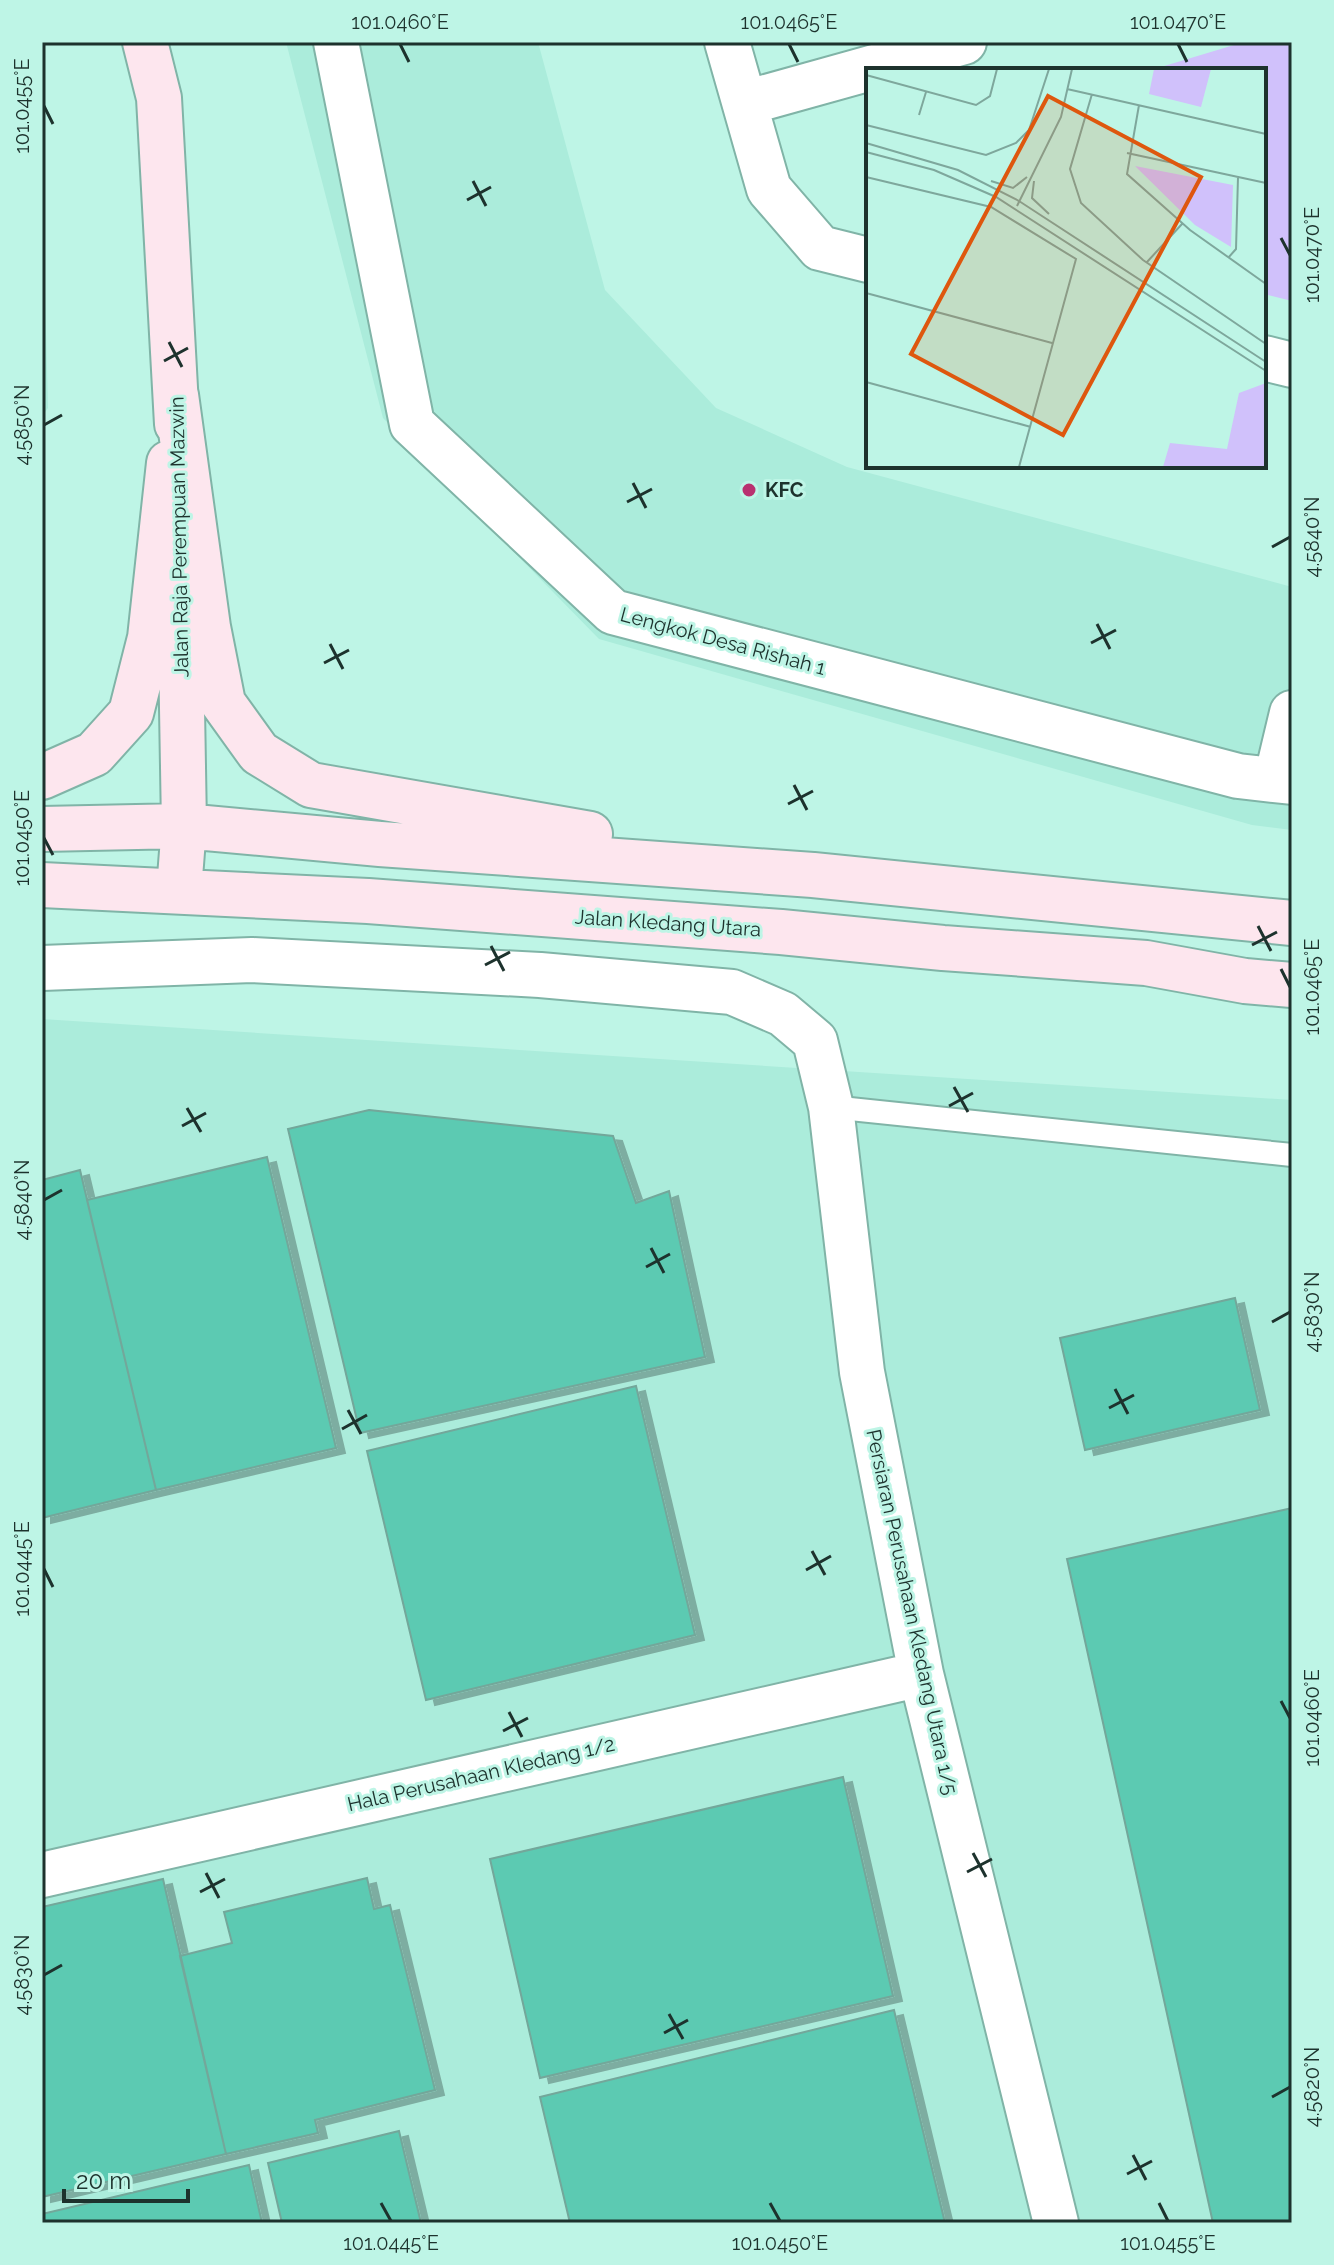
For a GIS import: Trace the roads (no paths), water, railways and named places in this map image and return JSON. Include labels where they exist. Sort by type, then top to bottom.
[{"type":"main road","name":"Jalan Raja Perempuan Mazwin","points":[[145,42],[159,98],[176,395],[184,826],[179,890]]},
{"type":"main road","points":[[42,777],[94,754],[131,713],[150,638],[176,395]]},
{"type":"main road","points":[[176,395],[208,627],[223,703],[259,753],[311,785],[813,875]]},
{"type":"main road","points":[[42,829],[184,826],[380,844],[813,875],[1292,923]]},
{"type":"main road","name":"Jalan Kledang Utara","points":[[42,885],[368,901],[765,931],[1146,963],[1245,981],[1292,985]]},
{"type":"street","name":"Lengkok Desa Rishah 1","points":[[336,42],[412,424],[613,612],[1238,776],[1284,781]]},
{"type":"street","points":[[727,42],[769,189],[820,248],[866,260]]},
{"type":"street","points":[[871,68],[964,42]]},
{"type":"street","points":[[745,103],[866,69]]},
{"type":"street","points":[[1266,358],[1292,365]]},
{"type":"street","points":[[1284,781],[1292,713]]},
{"type":"street","name":"Persiaran Perusahaan Kledang Utara 1/5","points":[[42,968],[252,960],[540,975],[732,992],[783,1014],[815,1041],[831,1107],[862,1372],[921,1674],[1056,2223]]},
{"type":"street","name":"Hala Perusahaan Kledang 1/2","points":[[42,1875],[921,1674]]},
{"type":"lane","points":[[1245,981],[1292,993]]},
{"type":"lane","points":[[831,1107],[1292,1155]]},
{"type":"place","name":"KFC","points":[[749,490]]}]
